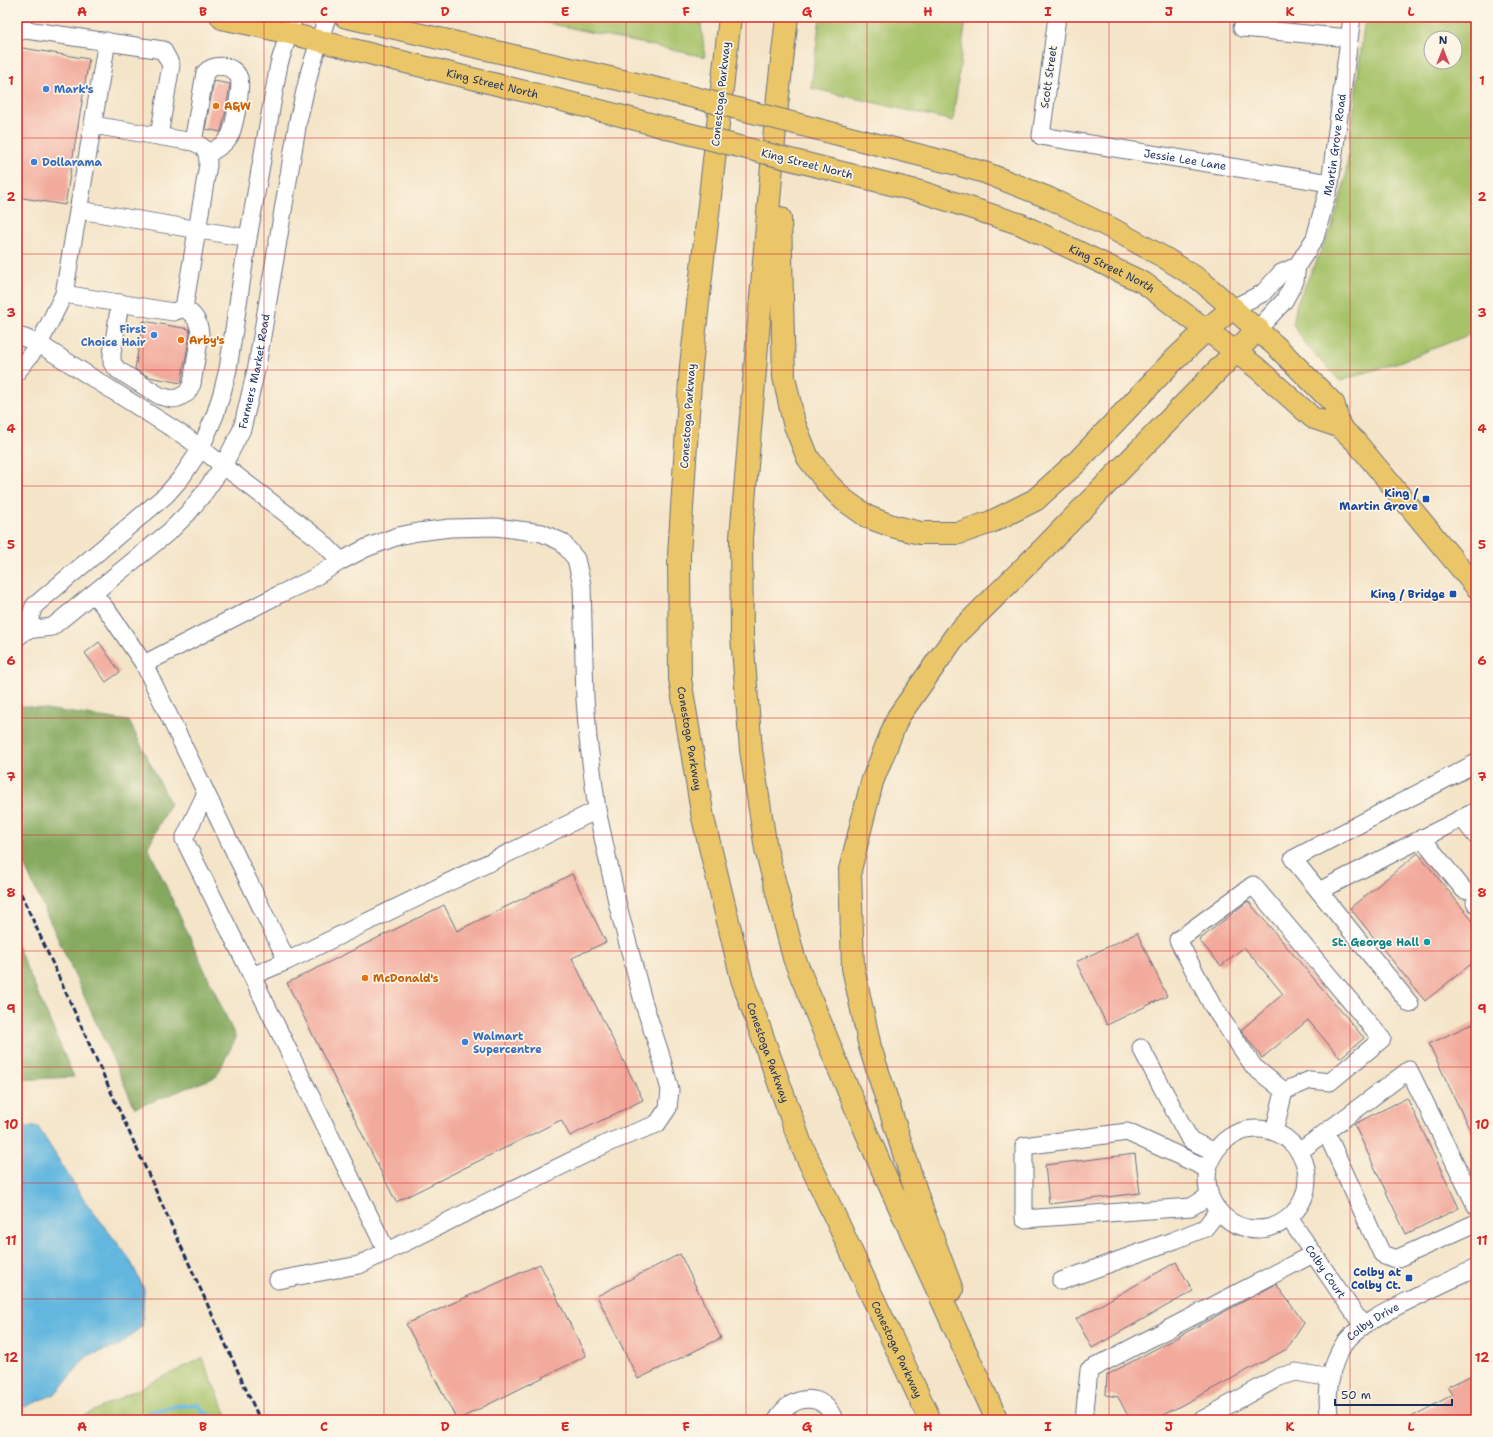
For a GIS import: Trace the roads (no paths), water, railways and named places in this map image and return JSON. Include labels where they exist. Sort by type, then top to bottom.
[{"type":"highway","points":[[723,17],[724,71]]},
{"type":"highway","name":"Conestoga Parkway","points":[[730,17],[691,366],[679,555],[680,679],[703,818],[742,980],[800,1142],[930,1420]]},
{"type":"highway","points":[[787,17],[777,105],[741,538],[742,636],[751,750],[766,849],[794,958],[883,1171],[997,1420]]},
{"type":"highway","points":[[777,105],[784,376],[794,423],[808,458],[828,484],[844,500],[868,517],[892,526],[920,533],[959,533],[991,522],[1035,500],[1077,462],[1170,365],[1206,330],[1232,308]]},
{"type":"highway","points":[[982,1386],[974,1350],[920,1204],[870,1047],[854,968],[850,870],[870,790],[898,717],[956,635],[1045,547],[1258,329]]},
{"type":"main road","name":"King Street North","points":[[221,17],[223,19],[264,27],[291,25],[319,41],[607,111],[670,129],[922,192],[1020,224],[1144,284],[1257,368],[1313,418],[1340,427],[1356,442],[1476,587]]},
{"type":"main road","points":[[345,17],[673,92],[951,163],[986,173],[1049,198],[1111,228],[1165,258],[1200,280],[1258,329],[1334,404],[1340,427]]},
{"type":"street","name":"Farmers Market Road","points":[[22,634],[52,627],[170,531],[204,493],[223,466],[242,429],[259,354],[298,121],[310,70],[327,17]]},
{"type":"street","name":"Scott Street","points":[[1041,136],[1057,17]]},
{"type":"street","name":"Martin Grove Road","points":[[1258,329],[1284,301],[1295,281],[1297,266],[1315,238],[1330,183],[1348,38],[1352,17]]},
{"type":"street","name":"Farmers Market Road","points":[[22,634],[34,606],[166,495],[181,478],[200,450],[215,415],[228,369],[248,238],[279,64],[291,25]]},
{"type":"street","points":[[1242,28],[1348,38]]},
{"type":"street","points":[[17,32],[26,30],[163,50],[171,65],[159,136]]},
{"type":"street","points":[[17,372],[39,344],[64,294],[107,41]]},
{"type":"street","points":[[193,142],[205,73],[215,66],[229,68],[238,75],[240,84],[232,132],[226,142],[208,154]]},
{"type":"street","points":[[93,125],[193,142],[202,145],[208,154],[205,187],[184,308]]},
{"type":"street","name":"Jessie Lee Lane","points":[[1041,136],[1330,183]]},
{"type":"street","points":[[79,210],[248,238]]},
{"type":"street","points":[[1232,308],[1263,293],[1281,273],[1297,266]]},
{"type":"street","points":[[64,294],[173,312],[184,308]]},
{"type":"street","points":[[120,303],[112,363],[118,370],[160,396],[172,399],[183,396],[187,393],[192,384],[200,334],[200,326],[196,319],[184,308]]},
{"type":"street","points":[[17,336],[39,344],[186,437],[200,450],[319,539],[341,561]]},
{"type":"street","points":[[144,664],[310,580],[366,548],[398,536],[418,532],[450,528],[496,527],[542,533],[562,542],[576,559],[582,585],[586,714],[597,810],[618,906],[643,1001],[670,1090],[668,1108],[657,1124],[610,1142],[359,1265],[278,1280]]},
{"type":"street","points":[[94,594],[144,664],[286,961]]},
{"type":"street","points":[[1410,1004],[1293,859],[1476,763]]},
{"type":"street","points":[[206,793],[184,839],[387,1252]]},
{"type":"street","points":[[252,976],[286,961],[597,810]]},
{"type":"street","points":[[1318,891],[1469,814],[1476,836]]},
{"type":"street","points":[[1422,838],[1472,899]]},
{"type":"street","points":[[1253,885],[1382,1039],[1330,1082],[1310,1080],[1284,1091],[1254,1067],[1212,1005],[1178,940],[1253,885]]},
{"type":"street","points":[[1141,1048],[1190,1140],[1215,1152]]},
{"type":"street","points":[[1300,1152],[1409,1070],[1476,1206]]},
{"type":"street","points":[[1274,1132],[1284,1091]]},
{"type":"street","points":[[1247,1130],[1274,1132],[1292,1143],[1300,1152],[1306,1168],[1307,1185],[1300,1205],[1289,1218],[1281,1223],[1265,1229],[1249,1229],[1233,1223],[1218,1211],[1210,1196],[1207,1179],[1208,1169],[1215,1152],[1226,1139],[1247,1130]]},
{"type":"street","points":[[1208,1169],[1127,1132],[1024,1146],[1024,1219],[1191,1206],[1210,1196]]},
{"type":"street","points":[[1326,1132],[1382,1254],[1396,1259],[1476,1223]]},
{"type":"street","points":[[1061,1281],[1205,1228],[1218,1211]]},
{"type":"street","name":"Colby Court","points":[[1289,1218],[1363,1326]]},
{"type":"street","points":[[1084,1420],[1089,1370],[1313,1254]]},
{"type":"street","name":"Colby Drive","points":[[1329,1419],[1328,1396],[1333,1366],[1345,1343],[1363,1326],[1394,1308],[1476,1268]]},
{"type":"street","points":[[1202,1420],[1279,1377],[1296,1372],[1331,1378]]},
{"type":"street","points":[[777,1420],[781,1412],[795,1401],[811,1399],[825,1406],[834,1420]]},
{"type":"water","points":[[17,1127],[38,1127],[84,1200],[129,1258],[144,1289],[142,1326],[120,1345],[87,1356],[55,1394],[17,1410]]},
{"type":"waterway","points":[[134,1420],[165,1408],[182,1405],[199,1405],[202,1411],[219,1420]]},
{"type":"railway","points":[[17,885],[260,1420]]},
{"type":"place","name":"Mark's","points":[[46,89]]},
{"type":"place","name":"A&W","points":[[216,106]]},
{"type":"place","name":"Dollarama","points":[[34,162]]},
{"type":"place","name":"First Choice Hair","points":[[154,335]]},
{"type":"place","name":"Arby's","points":[[181,340]]},
{"type":"place","name":"King / Martin Grove","points":[[1426,499]]},
{"type":"place","name":"King / Bridge","points":[[1453,594]]},
{"type":"place","name":"St. George Hall","points":[[1427,942]]},
{"type":"place","name":"McDonald's","points":[[365,978]]},
{"type":"place","name":"Walmart Supercentre","points":[[465,1042]]},
{"type":"place","name":"Colby at Colby Ct.","points":[[1409,1278]]}]
